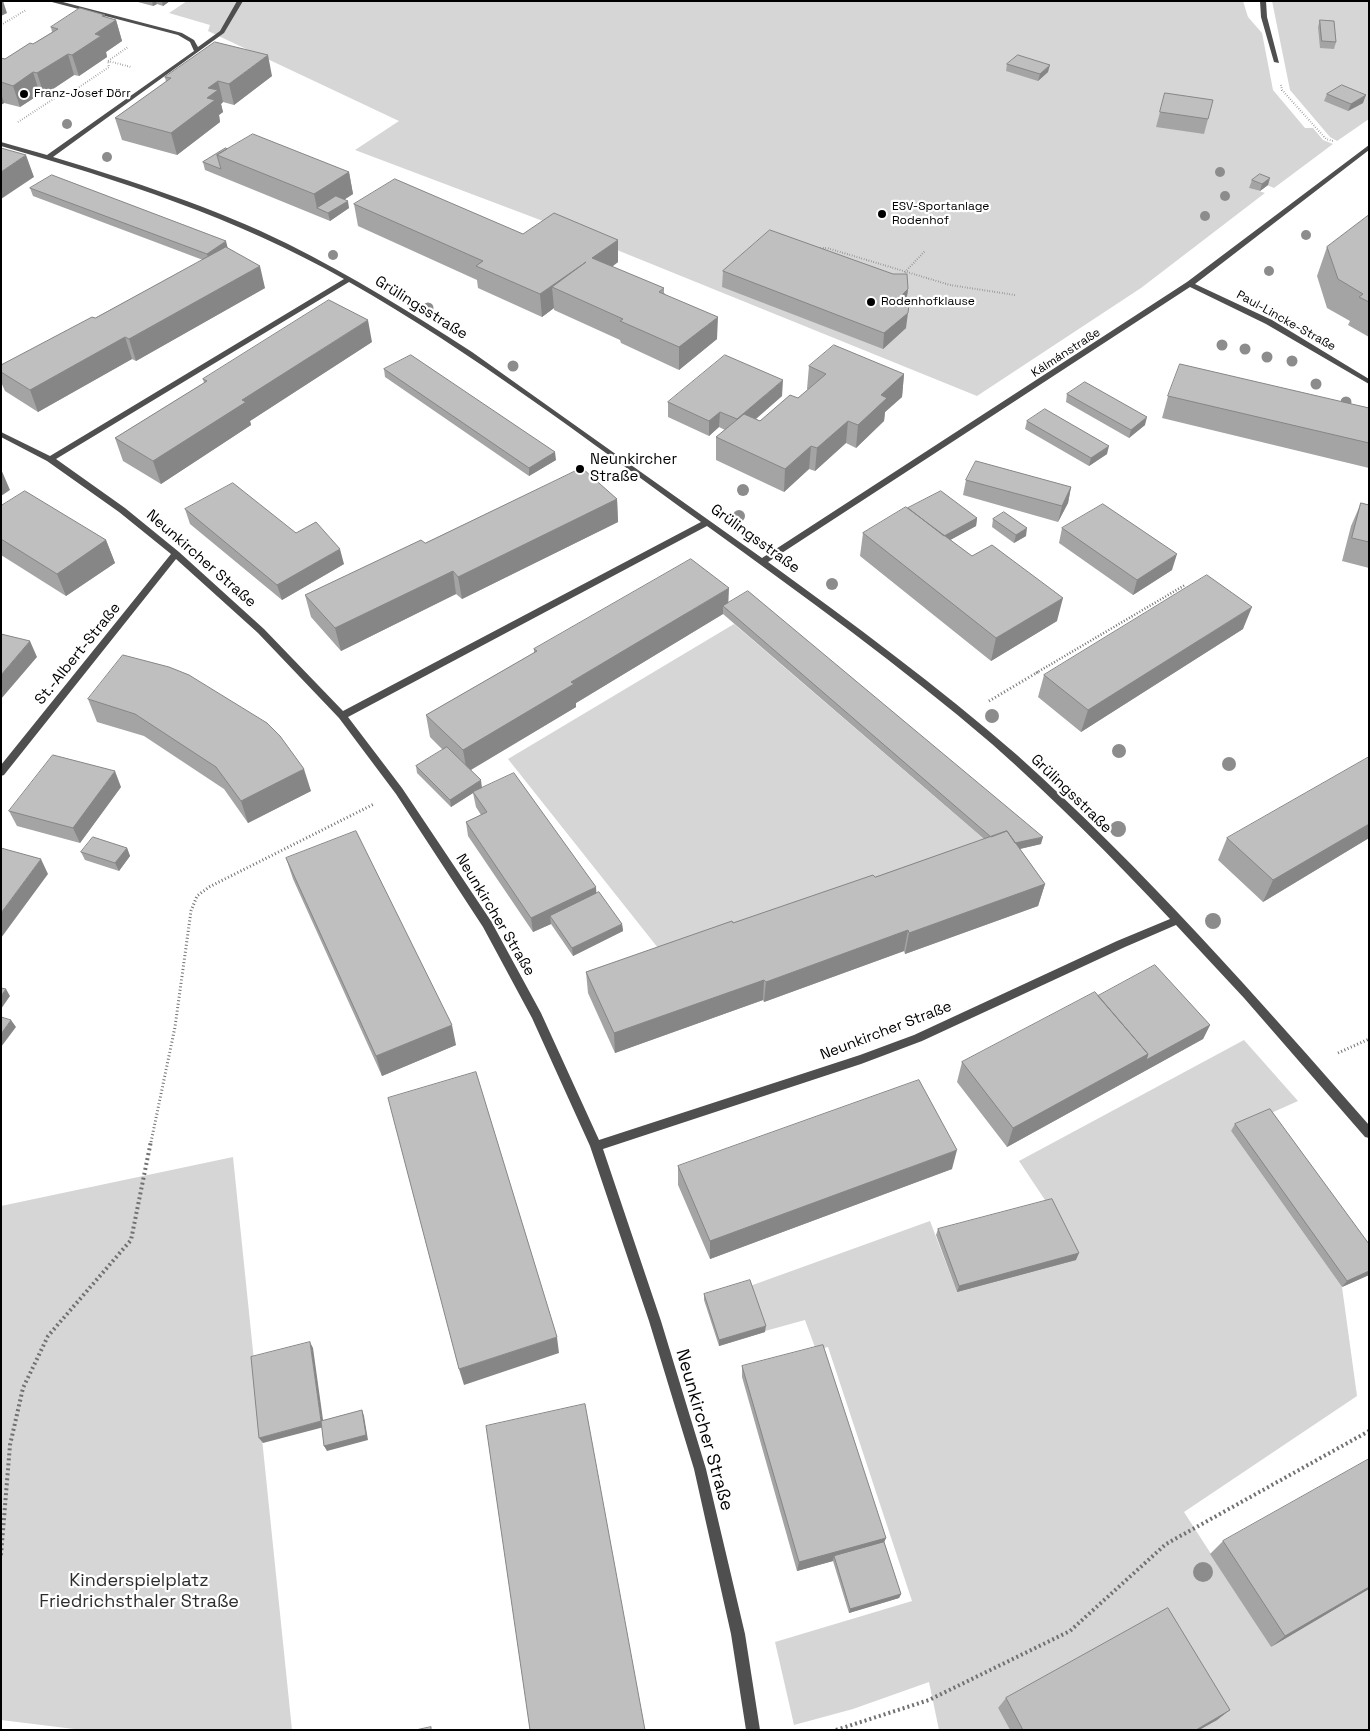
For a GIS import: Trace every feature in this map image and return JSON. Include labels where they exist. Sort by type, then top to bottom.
[{"type":"street","points":[[51,1],[157,28],[192,41],[197,51]]},
{"type":"street","points":[[48,157],[222,32],[240,1]]},
{"type":"street","points":[[1262,1],[1264,16],[1277,62]]},
{"type":"street","name":"Grülingsstraße","points":[[1,144],[48,157],[188,203],[286,246],[349,279],[459,348],[763,561],[965,716],[1041,783],[1138,878],[1369,1133]]},
{"type":"street","name":"Kálmánstraße","points":[[763,561],[1190,284],[1369,147]]},
{"type":"street","points":[[50,459],[349,279]]},
{"type":"street","name":"Paul-Lincke-Straße","points":[[1190,284],[1269,322],[1369,382]]},
{"type":"street","name":"Neunkircher Straße","points":[[1,434],[50,459],[122,510],[176,554],[261,631],[342,716],[399,791],[487,924],[537,1016],[596,1146],[655,1321],[700,1469],[738,1634],[753,1730]]},
{"type":"street","points":[[342,716],[707,522]]},
{"type":"street","name":"St.-Albert-Straße","points":[[1,772],[176,554]]},
{"type":"street","name":"Neunkircher Straße","points":[[596,1146],[861,1059],[918,1038],[1177,920]]},
{"type":"path","points":[[1,25],[33,6]]},
{"type":"path","points":[[17,122],[58,96],[63,98],[109,67],[108,60],[157,28]]},
{"type":"path","points":[[1277,62],[1282,90],[1326,139],[1335,142]]},
{"type":"path","points":[[811,249],[827,248],[950,285],[1015,295]]},
{"type":"path","points":[[905,272],[925,251]]},
{"type":"path","points":[[965,716],[1185,585]]},
{"type":"path","points":[[1,1555],[10,1445],[23,1388],[48,1336],[131,1240],[175,1028],[190,911],[197,896],[209,887],[399,791]]},
{"type":"path","points":[[836,1730],[859,1727],[929,1700],[1070,1631],[1166,1544],[1369,1431]]},
{"type":"green space","name":"ESV-Sportanlage Rodenhof","points":[[187,1],[1243,1],[1248,17],[1262,33],[1273,90],[1305,128],[1313,128],[1323,140],[1333,144],[1274,188],[1257,181],[1250,188],[1265,193],[1141,288],[977,396],[580,235],[355,150],[399,121],[208,31],[210,25],[169,13]]},
{"type":"green space","points":[[1272,1],[1369,1],[1369,119],[1337,141],[1330,137],[1290,90]]},
{"type":"green space","points":[[734,624],[992,846],[662,953],[508,759]]},
{"type":"green space","points":[[1244,1040],[1298,1101],[1231,1131],[1342,1287],[1357,1396],[1184,1512],[1271,1647],[1369,1589],[1369,1730],[1199,1730],[998,1708],[1010,1730],[939,1730],[929,1682],[853,1709],[794,1725],[775,1642],[912,1601],[828,1347],[816,1350],[805,1320],[765,1331],[750,1286],[930,1221],[957,1292],[1049,1206],[1019,1161]]},
{"type":"green space","name":"Kinderspielplatz Friedrichsthaler Straße","points":[[233,1157],[292,1730],[82,1730],[1,1720],[1,1206]]},
{"type":"building","points":[[80,8],[116,20],[95,34],[101,36],[72,55],[68,54],[37,73],[33,72],[13,86],[1,82],[1,58],[5,59],[30,43],[33,44],[58,29],[51,27]]},
{"type":"building","points":[[1320,20],[1334,21],[1336,42],[1322,41]]},
{"type":"building","points":[[215,42],[268,55],[229,84],[218,81],[208,88],[218,90],[207,98],[215,100],[171,133],[115,118],[171,78],[165,77]]},
{"type":"building","points":[[1018,55],[1050,65],[1040,74],[1007,64]]},
{"type":"building","points":[[1342,85],[1366,95],[1351,104],[1327,94]]},
{"type":"building","points":[[1165,93],[1213,100],[1208,119],[1160,112]]},
{"type":"building","points":[[253,134],[349,172],[314,194],[217,155]]},
{"type":"building","points":[[1,148],[26,155],[1,172]]},
{"type":"building","points":[[226,148],[217,155],[221,169],[203,162]]},
{"type":"building","points":[[1260,174],[1270,178],[1262,184],[1252,180]]},
{"type":"building","points":[[52,175],[226,241],[207,254],[30,188]]},
{"type":"building","points":[[395,179],[523,234],[554,213],[618,240],[592,258],[664,288],[659,292],[718,317],[679,347],[620,321],[623,319],[552,287],[586,262],[540,294],[476,266],[483,261],[354,204]]},
{"type":"building","points":[[336,196],[348,201],[328,213],[317,208]]},
{"type":"building","points":[[1369,215],[1369,302],[1359,297],[1363,294],[1338,279],[1327,247]]},
{"type":"building","points":[[770,230],[893,274],[907,274],[908,289],[897,300],[909,304],[908,313],[884,333],[723,271]]},
{"type":"building","points":[[226,247],[260,266],[129,339],[125,337],[30,390],[1,372],[1,365],[92,317],[95,318]]},
{"type":"building","points":[[329,300],[368,320],[242,400],[246,402],[153,461],[115,438],[207,381],[203,379]]},
{"type":"building","points":[[834,345],[904,374],[881,395],[887,398],[858,425],[848,421],[817,448],[811,446],[785,469],[716,437],[744,414],[760,421],[790,395],[798,398],[826,374],[809,366]]},
{"type":"building","points":[[411,355],[555,452],[529,468],[384,369]]},
{"type":"building","points":[[725,355],[783,380],[737,419],[720,412],[709,421],[668,402]]},
{"type":"building","points":[[1180,364],[1369,408],[1369,443],[1168,396]]},
{"type":"building","points":[[1085,382],[1147,417],[1131,430],[1067,394]]},
{"type":"building","points":[[1045,409],[1109,446],[1091,458],[1027,421]]},
{"type":"building","points":[[976,461],[1071,487],[1062,506],[966,480]]},
{"type":"building","points":[[582,468],[617,499],[458,577],[453,571],[335,628],[305,595],[421,540],[425,543]]},
{"type":"building","points":[[233,483],[296,533],[316,522],[340,549],[277,585],[185,509]]},
{"type":"building","points":[[25,491],[106,540],[57,574],[1,539],[1,506]]},
{"type":"building","points":[[941,491],[977,518],[944,536],[908,508]]},
{"type":"building","points":[[1361,503],[1369,505],[1369,542],[1352,538]]},
{"type":"building","points":[[1103,504],[1177,554],[1137,580],[1062,528]]},
{"type":"building","points":[[906,507],[972,556],[992,545],[1063,598],[996,638],[863,533]]},
{"type":"building","points":[[1004,512],[1027,528],[1016,535],[993,519]]},
{"type":"building","points":[[691,559],[729,588],[571,682],[574,684],[463,750],[426,715],[537,651],[534,649]]},
{"type":"building","points":[[1207,575],[1252,607],[1088,710],[1044,675]]},
{"type":"building","points":[[748,591],[1043,837],[1015,843],[1007,831],[991,837],[723,606]]},
{"type":"building","points":[[1,634],[30,641],[1,675]]},
{"type":"building","points":[[123,655],[169,667],[189,675],[267,723],[280,736],[304,769],[241,801],[216,767],[135,714],[88,699]]},
{"type":"building","points":[[447,747],[481,780],[450,800],[416,766]]},
{"type":"building","points":[[53,755],[115,771],[73,828],[9,811]]},
{"type":"building","points":[[1369,757],[1369,824],[1273,880],[1227,838]]},
{"type":"building","points":[[514,773],[596,887],[531,918],[466,822],[487,812],[473,792]]},
{"type":"building","points":[[356,831],[452,1025],[376,1056],[286,858]]},
{"type":"building","points":[[1007,831],[1045,884],[909,933],[908,930],[766,982],[764,980],[614,1033],[586,972],[732,921],[733,923],[873,875],[875,877]]},
{"type":"building","points":[[93,837],[127,848],[115,863],[81,852]]},
{"type":"building","points":[[1,848],[41,859],[1,913]]},
{"type":"building","points":[[599,892],[622,924],[572,948],[550,916]]},
{"type":"building","points":[[1155,965],[1210,1025],[1146,1060],[1148,1054],[1098,996]]},
{"type":"building","points":[[1,988],[6,989],[1,996]]},
{"type":"building","points":[[1095,992],[1148,1054],[1013,1128],[962,1062]]},
{"type":"building","points":[[1,1017],[11,1020],[1,1034]]},
{"type":"building","points":[[476,1072],[557,1337],[459,1369],[388,1098]]},
{"type":"building","points":[[919,1080],[957,1150],[710,1241],[678,1166]]},
{"type":"building","points":[[1270,1109],[1369,1244],[1369,1271],[1347,1281],[1235,1124]]},
{"type":"building","points":[[1052,1199],[1079,1253],[959,1286],[938,1229]]},
{"type":"building","points":[[750,1280],[766,1326],[719,1340],[704,1294]]},
{"type":"building","points":[[310,1342],[321,1421],[259,1438],[251,1357]]},
{"type":"building","points":[[823,1345],[886,1538],[799,1562],[742,1366]]},
{"type":"building","points":[[585,1404],[645,1730],[530,1730],[486,1426]]},
{"type":"building","points":[[362,1410],[366,1435],[324,1446],[321,1421]]},
{"type":"building","points":[[1369,1459],[1369,1587],[1285,1636],[1223,1541]]},
{"type":"building","points":[[884,1542],[901,1594],[850,1609],[834,1556]]},
{"type":"building","points":[[1168,1608],[1230,1710],[1196,1730],[1023,1730],[1006,1698]]},
{"type":"building","points":[[431,1727],[431,1730],[416,1730]]},
{"type":"place","name":"Franz-Josef Dörr","points":[[24,94]]},
{"type":"place","name":"ESV-Sportanlage Rodenhof","points":[[882,214]]},
{"type":"place","name":"Rodenhofklause","points":[[871,302]]},
{"type":"place","name":"Neunkircher Straße","points":[[580,469]]}]
